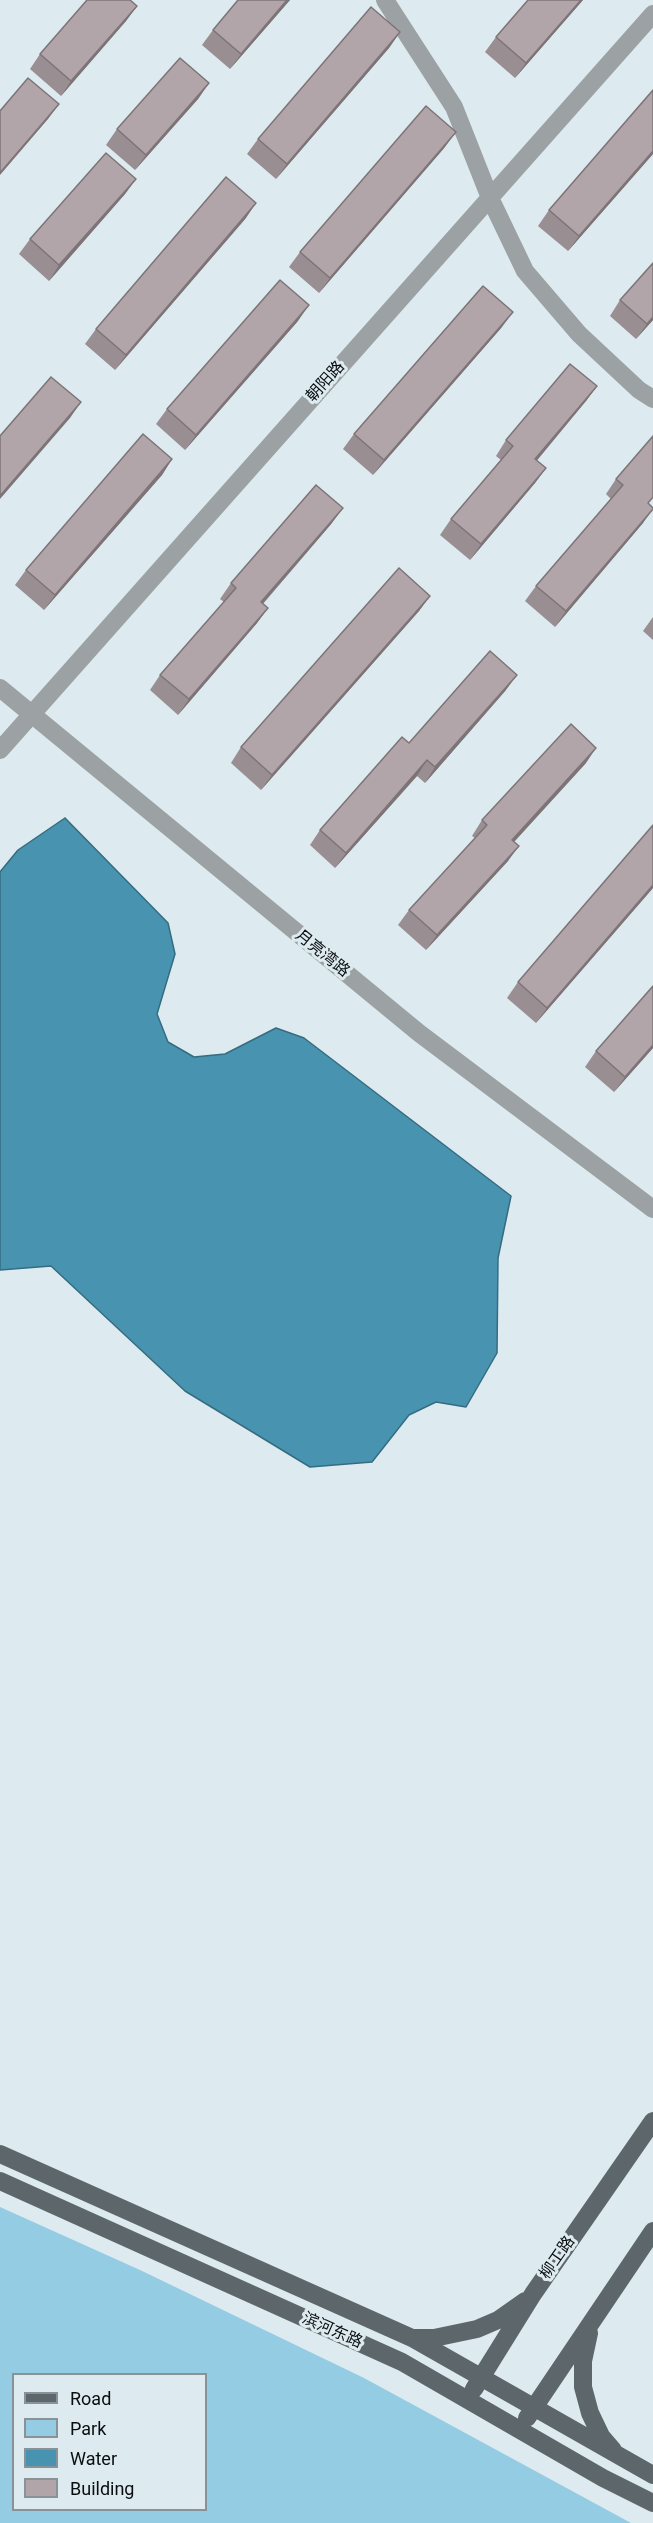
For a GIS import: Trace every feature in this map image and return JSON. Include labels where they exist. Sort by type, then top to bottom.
[{"type":"main road","name":"柳工路","points":[[468,2400],[533,2294],[653,2121]]},
{"type":"main road","name":"滨河东路","points":[[0,2154],[411,2338],[653,2475]]},
{"type":"main road","name":"滨河东路","points":[[0,2181],[402,2362],[653,2503]]},
{"type":"main road","points":[[520,2430],[653,2231]]},
{"type":"main road","points":[[411,2338],[434,2338],[477,2329],[498,2320],[533,2294]]},
{"type":"main road","points":[[598,2311],[588,2335],[583,2361],[583,2388],[593,2421],[601,2436],[617,2456]]},
{"type":"street","points":[[385,0],[454,107],[490,198],[525,271],[579,334],[639,390],[653,399]]},
{"type":"street","name":"朝阳路","points":[[0,750],[653,14]]},
{"type":"street","name":"月亮湾路","points":[[0,688],[419,1033],[653,1209]]},
{"type":"green space","points":[[0,2207],[140,2270],[364,2378],[631,2523],[0,2523]]},
{"type":"water","points":[[65,818],[168,923],[175,954],[157,1014],[168,1042],[194,1057],[225,1054],[276,1028],[304,1038],[511,1196],[498,1258],[497,1353],[466,1407],[436,1402],[409,1415],[372,1462],[310,1467],[185,1391],[51,1266],[0,1270],[0,872],[18,850]]},
{"type":"building","points":[[87,0],[130,0],[137,6],[71,81],[40,54]]},
{"type":"building","points":[[238,0],[287,0],[241,54],[213,30]]},
{"type":"building","points":[[528,0],[581,0],[526,63],[496,37]]},
{"type":"building","points":[[371,7],[400,32],[287,164],[258,139]]},
{"type":"building","points":[[180,58],[209,83],[146,155],[117,129]]},
{"type":"building","points":[[28,78],[59,104],[0,173],[0,111]]},
{"type":"building","points":[[653,90],[653,151],[579,236],[549,210]]},
{"type":"building","points":[[426,106],[456,132],[330,278],[300,252]]},
{"type":"building","points":[[106,153],[136,179],[59,265],[30,239]]},
{"type":"building","points":[[226,177],[256,203],[126,355],[96,329]]},
{"type":"building","points":[[653,263],[653,317],[647,324],[620,300]]},
{"type":"building","points":[[280,280],[309,305],[196,435],[167,409]]},
{"type":"building","points":[[483,286],[513,312],[384,460],[354,434]]},
{"type":"building","points":[[570,364],[597,386],[535,459],[546,468],[481,544],[451,519],[513,446],[506,440]]},
{"type":"building","points":[[51,377],[81,402],[0,496],[0,436]]},
{"type":"building","points":[[143,434],[172,459],[55,595],[26,570]]},
{"type":"building","points":[[653,436],[653,497],[648,503],[653,509],[566,611],[536,586],[623,485],[616,479]]},
{"type":"building","points":[[316,485],[343,508],[261,602],[268,608],[189,699],[160,675],[236,588],[231,583]]},
{"type":"building","points":[[399,568],[430,596],[272,775],[241,747]]},
{"type":"building","points":[[490,651],[517,675],[435,767],[427,760],[346,853],[320,830],[402,737],[409,743]]},
{"type":"building","points":[[571,724],[596,748],[512,840],[519,846],[437,935],[409,910],[487,825],[482,820]]},
{"type":"building","points":[[653,825],[653,885],[547,1008],[518,982]]},
{"type":"building","points":[[653,986],[653,1045],[625,1077],[596,1051]]}]
